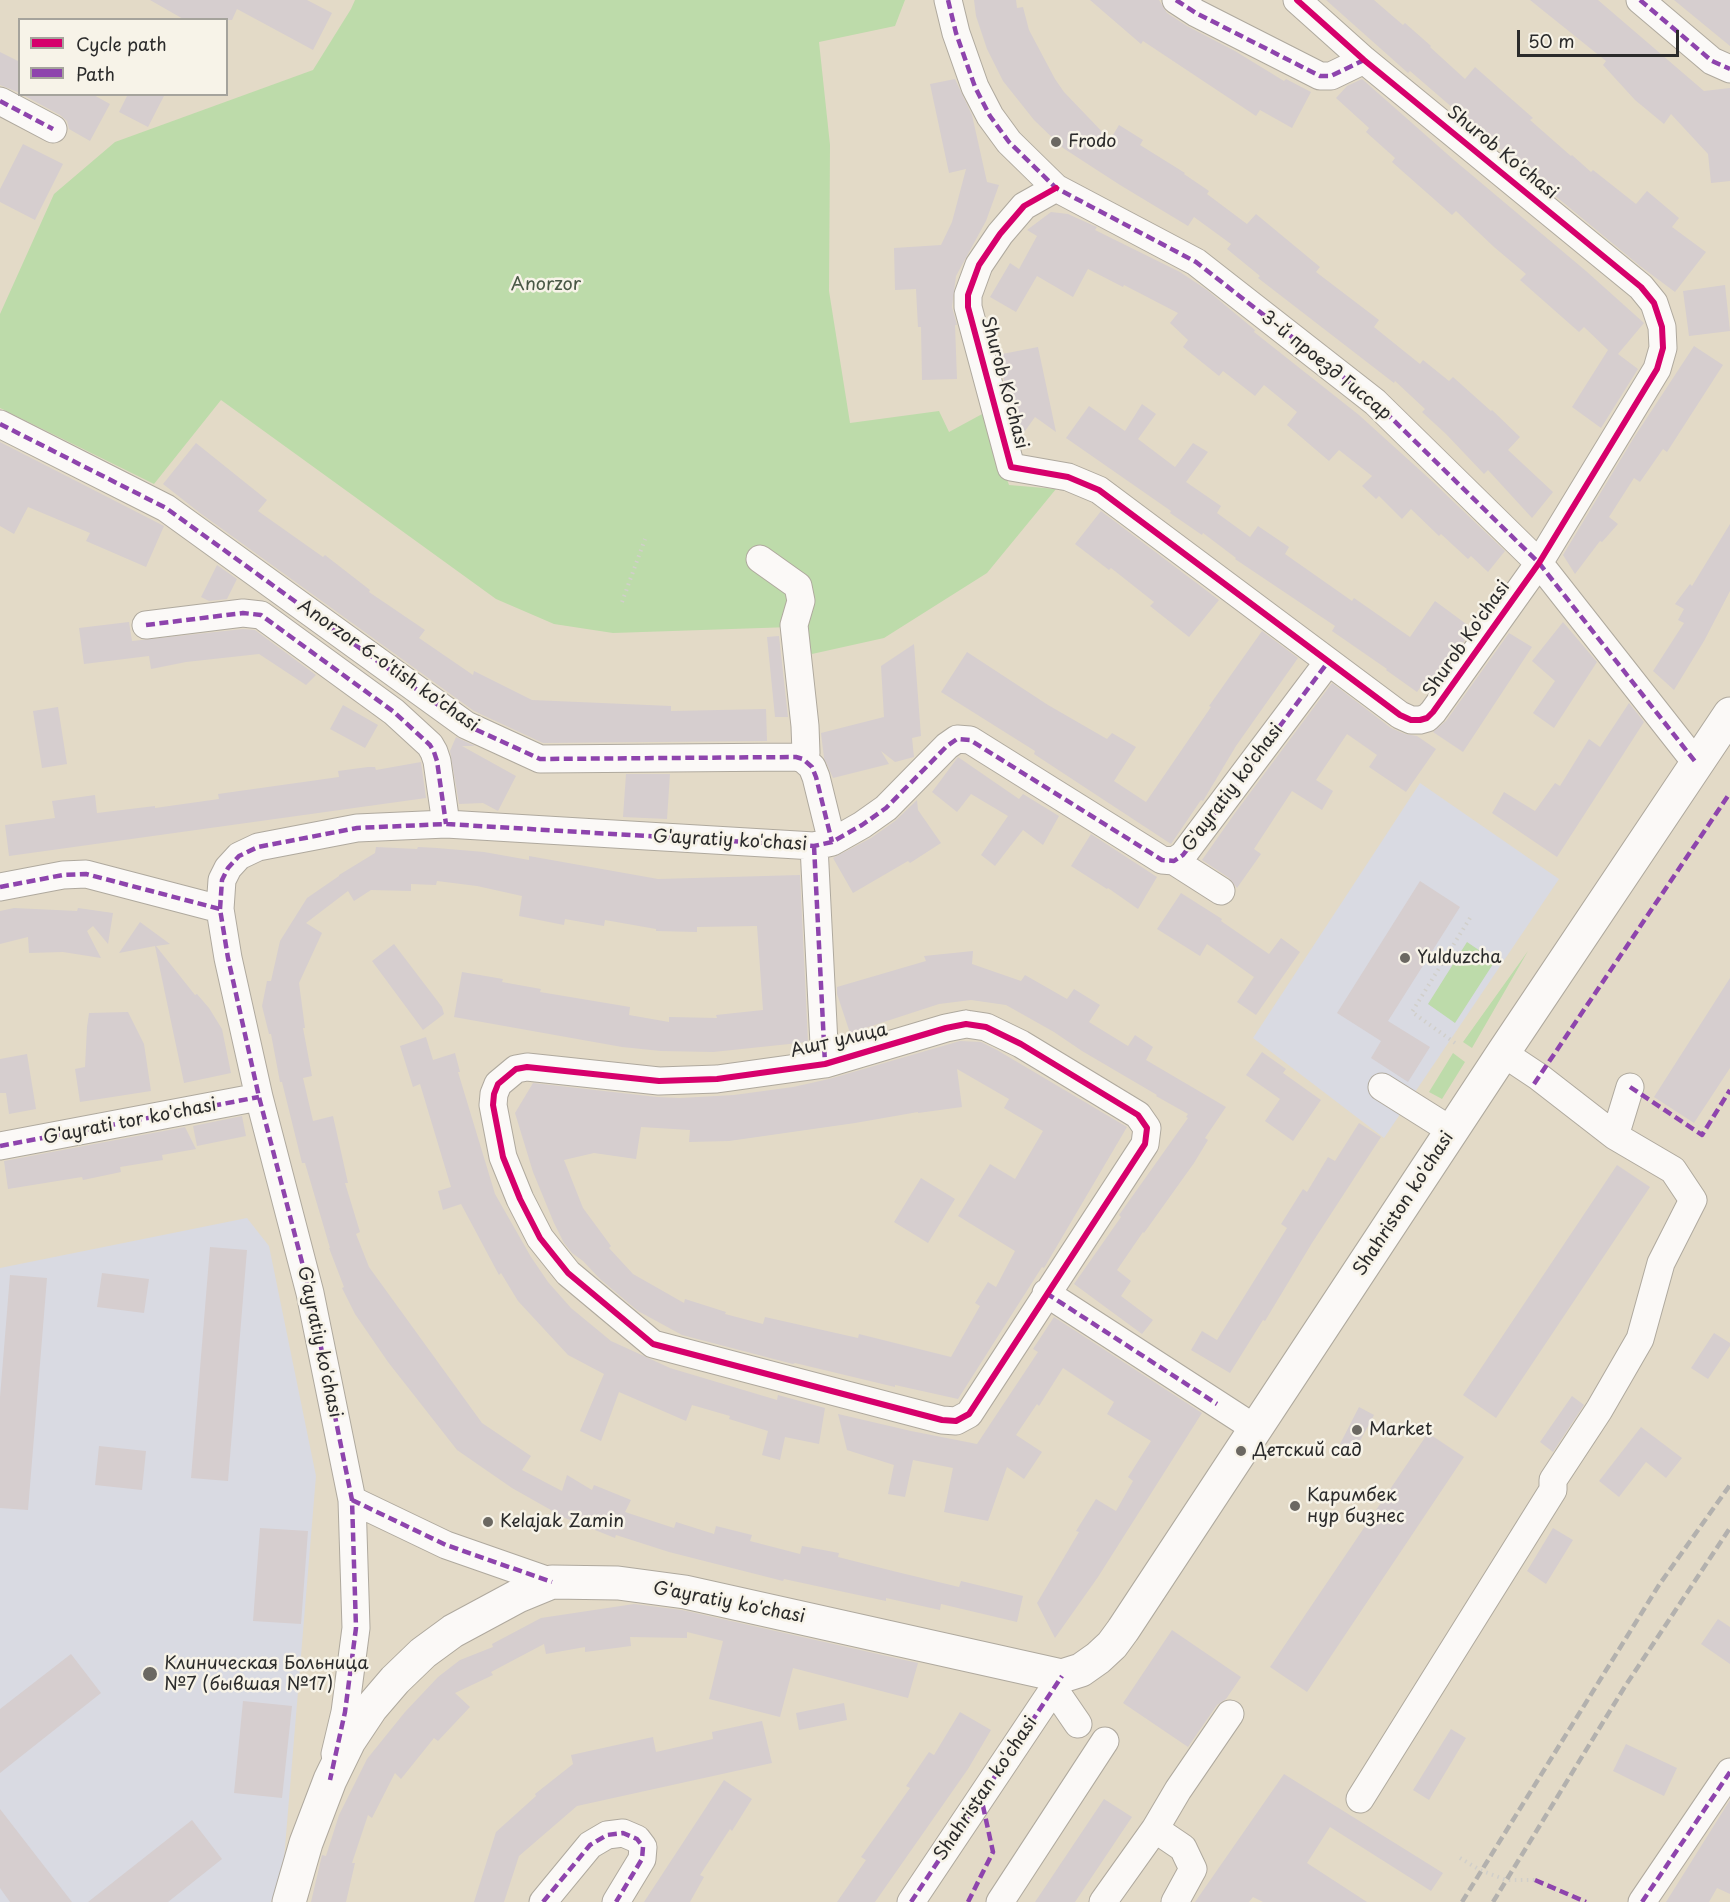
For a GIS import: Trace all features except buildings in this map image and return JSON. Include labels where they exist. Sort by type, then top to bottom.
[{"type":"main road","name":"Shahriston ko'chasi","points":[[1058,1682],[1081,1670],[1112,1645],[1730,714]]},
{"type":"main road","name":"G'ayratiy ko'chasi","points":[[289,1902],[306,1843],[330,1780],[349,1741],[371,1708],[423,1653],[453,1631],[485,1613],[552,1582],[618,1583],[684,1592],[1058,1682]]},
{"type":"street","name":"3-й проезд Гиссар","points":[[948,0],[956,33],[971,76],[990,116],[1009,142],[1056,188],[1196,262],[1375,402],[1539,563],[1696,764]]},
{"type":"street","points":[[1176,0],[1196,13],[1320,76],[1331,76],[1364,60]]},
{"type":"street","name":"Shurob Ko'chasi","points":[[1056,188],[1024,206],[1000,234],[979,266],[968,296],[968,307],[1011,467],[1068,477],[1099,490],[1400,715],[1411,720],[1427,717],[1433,712],[1539,563],[1658,369],[1663,348],[1662,327],[1654,303],[1641,287],[1364,60],[1297,0]]},
{"type":"street","points":[[1640,0],[1712,61],[1730,69]]},
{"type":"street","points":[[0,101],[53,129]]},
{"type":"street","name":"Anorzor 6-o'tish ko'chasi","points":[[0,424],[166,508],[466,724],[540,759],[784,757],[803,759]]},
{"type":"street","points":[[760,559],[798,586],[801,601],[795,625],[805,726],[806,753],[803,759],[812,767],[816,777],[823,844],[825,1064]]},
{"type":"street","points":[[146,625],[243,613],[261,615],[394,712],[430,745],[437,761],[446,824]]},
{"type":"street","name":"G'ayratiy ko'chasi","points":[[330,1780],[345,1712],[356,1628],[352,1500],[309,1293],[259,1097],[228,958],[220,909],[222,880],[228,868],[239,856],[258,847],[357,828],[446,824],[823,844],[862,825],[886,808],[947,746],[957,739],[970,740],[1162,860],[1174,861],[1183,855],[1328,662]]},
{"type":"street","points":[[1174,861],[1221,891]]},
{"type":"street","points":[[0,887],[63,875],[86,874],[220,909]]},
{"type":"street","name":"Ашт улица","points":[[966,1024],[986,1027],[1022,1044],[1138,1114],[1148,1128],[1145,1144],[969,1414],[956,1421],[942,1420],[653,1344],[568,1273],[540,1238],[520,1199],[503,1157],[493,1105],[494,1094],[498,1084],[507,1074],[516,1069],[527,1067],[659,1081],[717,1079],[825,1064],[946,1028],[966,1024]]},
{"type":"street","points":[[1360,1798],[1553,1490],[1553,1480],[1599,1410],[1640,1339],[1661,1263],[1693,1200],[1673,1170],[1615,1136],[1539,1077],[1503,1053]]},
{"type":"street","points":[[1382,1087],[1452,1131]]},
{"type":"street","points":[[1615,1136],[1630,1087]]},
{"type":"street","name":"G'ayrati tor ko'chasi","points":[[0,1146],[259,1097]]},
{"type":"street","points":[[1046,1293],[1256,1429]]},
{"type":"street","points":[[352,1500],[446,1545],[552,1582]]},
{"type":"street","points":[[1058,1682],[1078,1724]]},
{"type":"street","name":"Shahristan ko'chasi","points":[[910,1902],[1058,1682]]},
{"type":"street","points":[[1103,1902],[1155,1829],[1178,1790],[1230,1714]]},
{"type":"street","points":[[1000,1902],[1105,1741]]},
{"type":"street","points":[[1642,1902],[1730,1772]]},
{"type":"street","points":[[1155,1829],[1183,1848],[1193,1869],[1175,1902]]},
{"type":"street","points":[[543,1902],[590,1845],[607,1835],[623,1833],[637,1839],[643,1847],[642,1860],[616,1902]]},
{"type":"path","points":[[622,602],[645,538]]},
{"type":"path","points":[[1455,1043],[1412,1012],[1470,918]]},
{"type":"path","points":[[1460,1858],[1480,1870],[1506,1880],[1535,1880]]},
{"type":"shaded area","name":"Yulduzcha","points":[[1420,783],[1559,879],[1384,1138],[1253,1038]]},
{"type":"shaded area","name":"Клиническая Больница №7 (бывшая №17)","points":[[247,1218],[269,1246],[316,1476],[283,1871],[271,1902],[0,1902],[0,1268]]},
{"type":"green space","name":"Anorzor","points":[[355,0],[905,0],[895,26],[819,42],[830,145],[829,291],[850,423],[939,411],[949,432],[984,413],[1009,485],[1056,489],[987,573],[884,638],[812,654],[791,627],[613,633],[554,624],[496,599],[221,400],[154,484],[0,408],[0,314],[54,194],[115,142],[313,70]]},
{"type":"green space","points":[[1467,942],[1495,961],[1455,1023],[1428,1004]]},
{"type":"green space","points":[[1528,951],[1472,1048],[1463,1042]]},
{"type":"green space","points":[[1453,1053],[1465,1062],[1442,1099],[1429,1092]]},
{"type":"railway","points":[[1462,1902],[1659,1585],[1730,1485]]},
{"type":"railway","points":[[1493,1902],[1624,1688],[1730,1528]]},
{"type":"marked path","points":[[948,0],[956,33],[975,87],[990,116],[1009,142],[1056,188],[1196,262],[1375,402],[1539,563],[1697,764]]},
{"type":"marked path","points":[[1176,0],[1196,13],[1320,76],[1331,76],[1364,60]]},
{"type":"marked path","points":[[1640,0],[1712,61],[1730,69]]},
{"type":"marked path","points":[[0,101],[53,129]]},
{"type":"marked path","points":[[0,424],[166,508],[466,725],[540,759],[796,757],[803,759],[812,767],[816,777],[832,842]]},
{"type":"marked path","points":[[146,625],[243,613],[261,615],[394,712],[430,745],[437,761],[446,824]]},
{"type":"marked path","points":[[220,909],[222,880],[228,868],[239,856],[258,847],[357,828],[446,824],[814,846],[832,842],[886,808],[947,746],[957,739],[970,740],[1162,860],[1174,861],[1183,855],[1328,662]]},
{"type":"marked path","points":[[1534,1084],[1730,793]]},
{"type":"marked path","points":[[814,846],[825,1064]]},
{"type":"marked path","points":[[0,887],[63,875],[86,874],[220,909],[228,958],[259,1097],[310,1293],[352,1500],[356,1628],[345,1712],[330,1780]]},
{"type":"marked path","points":[[1630,1087],[1702,1135],[1730,1090]]},
{"type":"marked path","points":[[0,1146],[259,1097]]},
{"type":"marked path","points":[[1046,1293],[1217,1404]]},
{"type":"marked path","points":[[352,1500],[446,1545],[552,1582]]},
{"type":"marked path","points":[[911,1902],[1062,1676]]},
{"type":"marked path","points":[[1642,1902],[1730,1772]]},
{"type":"marked path","points":[[968,1902],[993,1852],[981,1797]]},
{"type":"marked path","points":[[543,1902],[590,1845],[607,1835],[623,1833],[637,1839],[643,1847],[642,1859],[616,1902]]},
{"type":"marked path","points":[[1535,1880],[1586,1902]]},
{"type":"cycle path","points":[[1056,188],[1024,206],[1000,234],[979,265],[968,295],[968,307],[1011,467],[1068,477],[1099,490],[1400,715],[1411,720],[1427,718],[1539,563],[1657,369],[1663,348],[1662,327],[1654,303],[1641,287],[1364,60],[1297,0]]},
{"type":"cycle path","points":[[966,1024],[986,1027],[1021,1044],[1138,1115],[1147,1128],[1145,1144],[969,1414],[956,1421],[942,1420],[653,1344],[568,1273],[540,1238],[520,1199],[503,1157],[493,1105],[494,1094],[498,1084],[516,1069],[527,1067],[659,1081],[717,1079],[825,1064],[966,1024]]},
{"type":"place","name":"Frodo","points":[[1056,142]]},
{"type":"place","name":"Yulduzcha","points":[[1405,958]]},
{"type":"place","name":"Market","points":[[1357,1430]]},
{"type":"place","name":"Детский сад","points":[[1241,1451]]},
{"type":"place","name":"Каримбек нур бизнес","points":[[1295,1506]]},
{"type":"place","name":"Kelajak Zamin","points":[[488,1522]]},
{"type":"place","name":"Клиническая Больница №7 (бывшая №17)","points":[[150,1674]]}]
